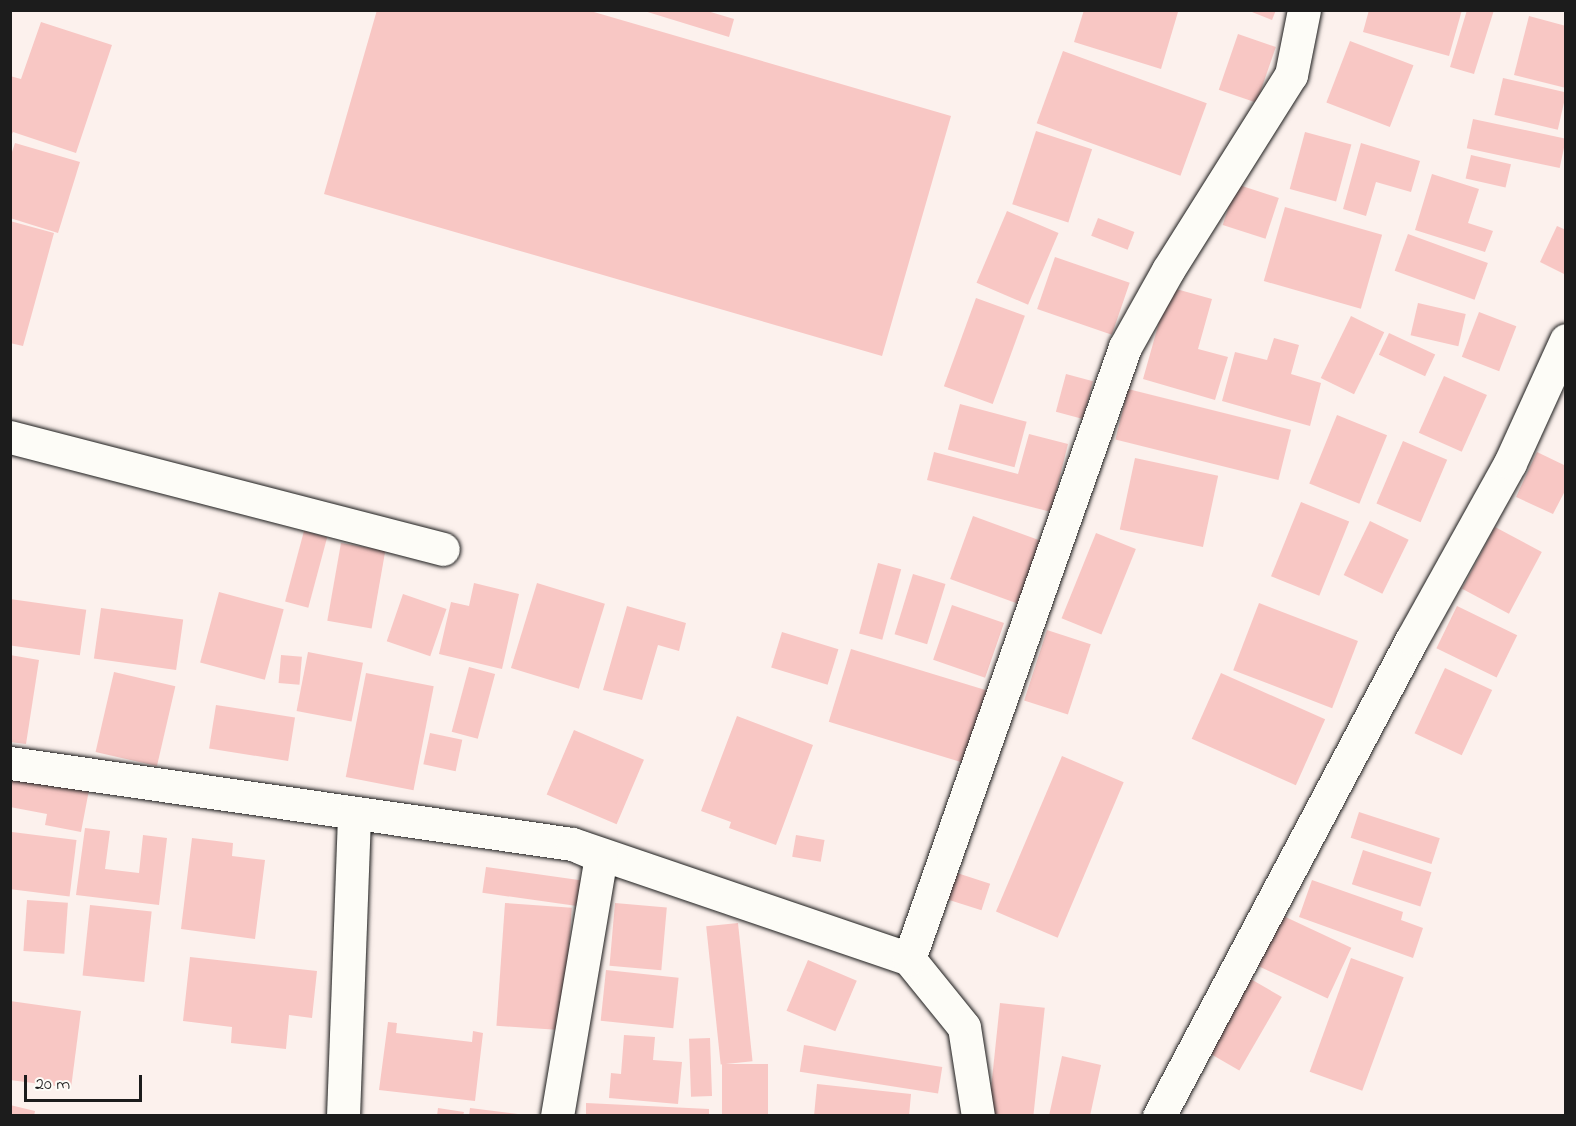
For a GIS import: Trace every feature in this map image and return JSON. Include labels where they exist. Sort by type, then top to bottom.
[{"type":"street","points":[[909,959],[1125,347],[1168,270],[1291,75],[1304,10]]},
{"type":"street","points":[[1159,1116],[1323,803],[1510,463],[1566,340]]},
{"type":"street","points":[[10,437],[443,549]]},
{"type":"street","points":[[10,763],[572,844],[909,959],[964,1027],[978,1116]]},
{"type":"street","points":[[343,1116],[354,813]]},
{"type":"street","points":[[557,1116],[601,856],[572,844]]},
{"type":"building","points":[[377,10],[587,10],[951,116],[882,356],[324,194]]},
{"type":"building","points":[[641,10],[704,10],[734,19],[729,37]]},
{"type":"building","points":[[1084,10],[1178,12],[1161,69],[1074,42]]},
{"type":"building","points":[[1247,10],[1276,10],[1272,20]]},
{"type":"building","points":[[1369,10],[1462,10],[1449,56],[1363,32]]},
{"type":"building","points":[[1467,10],[1494,10],[1474,74],[1450,67]]},
{"type":"building","points":[[1529,16],[1566,26],[1566,88],[1514,75]]},
{"type":"building","points":[[41,22],[112,45],[76,153],[13,132],[10,138],[10,76],[21,79]]},
{"type":"building","points":[[1238,34],[1276,47],[1257,103],[1219,90]]},
{"type":"building","points":[[1350,41],[1413,65],[1390,127],[1326,103]]},
{"type":"building","points":[[1063,51],[1207,103],[1180,176],[1037,123]]},
{"type":"building","points":[[1503,78],[1566,93],[1558,130],[1494,115]]},
{"type":"building","points":[[1473,119],[1566,139],[1560,168],[1467,148]]},
{"type":"building","points":[[1036,131],[1092,149],[1068,222],[1012,204]]},
{"type":"building","points":[[1305,132],[1351,144],[1336,201],[1290,189]]},
{"type":"building","points":[[15,143],[80,162],[58,233],[10,218],[10,158]]},
{"type":"building","points":[[1361,143],[1420,161],[1411,192],[1376,182],[1366,216],[1343,209]]},
{"type":"building","points":[[1471,155],[1511,164],[1506,188],[1466,178]]},
{"type":"building","points":[[1432,174],[1479,189],[1468,223],[1493,231],[1485,252],[1415,230]]},
{"type":"building","points":[[1236,184],[1279,198],[1266,239],[1223,225]]},
{"type":"building","points":[[1285,207],[1382,235],[1361,309],[1264,281]]},
{"type":"building","points":[[1007,211],[1059,233],[1028,305],[977,283]]},
{"type":"building","points":[[1098,218],[1134,232],[1128,250],[1091,236]]},
{"type":"building","points":[[10,221],[54,233],[23,346],[10,343]]},
{"type":"building","points":[[1557,226],[1566,230],[1566,275],[1540,262]]},
{"type":"building","points":[[1408,234],[1488,263],[1475,300],[1395,271]]},
{"type":"building","points":[[1055,257],[1130,283],[1112,335],[1037,309]]},
{"type":"building","points":[[1169,287],[1212,299],[1198,349],[1228,357],[1215,400],[1143,379]]},
{"type":"building","points":[[976,298],[1025,316],[993,404],[944,386]]},
{"type":"building","points":[[1418,303],[1466,314],[1458,346],[1411,335]]},
{"type":"building","points":[[1479,312],[1516,326],[1499,371],[1462,357]]},
{"type":"building","points":[[1351,316],[1384,332],[1354,394],[1321,378]]},
{"type":"building","points":[[1389,333],[1435,355],[1425,376],[1379,355]]},
{"type":"building","points":[[1274,338],[1299,345],[1291,374],[1321,383],[1310,426],[1222,401],[1235,352],[1267,360]]},
{"type":"building","points":[[1066,374],[1093,381],[1083,419],[1056,412]]},
{"type":"building","points":[[1444,376],[1487,395],[1462,452],[1419,433]]},
{"type":"building","points":[[1128,389],[1291,430],[1278,480],[1115,439]]},
{"type":"building","points":[[960,404],[1027,422],[1014,467],[948,449]]},
{"type":"building","points":[[1337,415],[1387,435],[1359,504],[1309,484]]},
{"type":"building","points":[[1029,434],[1068,444],[1051,512],[927,480],[934,452],[1018,474]]},
{"type":"building","points":[[1403,441],[1447,460],[1421,522],[1376,504]]},
{"type":"building","points":[[1537,452],[1566,466],[1566,489],[1553,514],[1516,497]]},
{"type":"building","points":[[1135,458],[1218,476],[1203,547],[1120,529]]},
{"type":"building","points":[[1301,502],[1349,521],[1319,596],[1271,576]]},
{"type":"building","points":[[973,516],[1046,543],[1023,606],[950,579]]},
{"type":"building","points":[[1370,521],[1409,540],[1382,594],[1344,575]]},
{"type":"building","points":[[1495,527],[1542,552],[1509,614],[1462,589]]},
{"type":"building","points":[[304,531],[327,537],[308,608],[285,602]]},
{"type":"building","points":[[1096,533],[1136,549],[1101,634],[1062,618]]},
{"type":"building","points":[[341,543],[385,551],[372,629],[327,621]]},
{"type":"building","points":[[878,563],[901,569],[882,640],[859,634]]},
{"type":"building","points":[[913,574],[946,584],[927,644],[895,634]]},
{"type":"building","points":[[474,583],[519,594],[502,669],[439,654],[451,602],[469,606]]},
{"type":"building","points":[[537,583],[605,604],[579,689],[511,668]]},
{"type":"building","points":[[219,592],[284,609],[265,680],[200,663]]},
{"type":"building","points":[[403,594],[446,609],[430,656],[387,641]]},
{"type":"building","points":[[10,599],[86,610],[80,655],[10,645]]},
{"type":"building","points":[[1259,603],[1358,641],[1332,708],[1233,670]]},
{"type":"building","points":[[952,605],[1004,623],[985,678],[933,660]]},
{"type":"building","points":[[627,606],[686,623],[679,651],[658,645],[642,700],[603,690]]},
{"type":"building","points":[[1457,606],[1517,635],[1497,678],[1436,648]]},
{"type":"building","points":[[101,608],[183,620],[176,670],[94,659]]},
{"type":"building","points":[[1047,630],[1091,644],[1068,715],[1024,700]]},
{"type":"building","points":[[782,632],[838,649],[828,685],[771,667]]},
{"type":"building","points":[[851,649],[989,691],[966,764],[829,722]]},
{"type":"building","points":[[308,652],[363,663],[352,722],[297,711]]},
{"type":"building","points":[[10,655],[39,660],[26,744],[10,742]]},
{"type":"building","points":[[281,655],[302,657],[299,685],[279,683]]},
{"type":"building","points":[[469,667],[495,674],[478,739],[452,732]]},
{"type":"building","points":[[1445,668],[1492,690],[1462,755],[1415,733]]},
{"type":"building","points":[[114,672],[175,686],[157,766],[96,752]]},
{"type":"building","points":[[366,673],[434,686],[414,790],[346,777]]},
{"type":"building","points":[[1221,673],[1325,719],[1296,785],[1192,739]]},
{"type":"building","points":[[216,705],[295,718],[288,761],[209,748]]},
{"type":"building","points":[[737,716],[813,745],[776,845],[729,828],[731,822],[701,811]]},
{"type":"building","points":[[574,730],[644,760],[617,824],[547,794]]},
{"type":"building","points":[[430,733],[462,740],[456,771],[423,764]]},
{"type":"building","points":[[1062,756],[1124,782],[1058,938],[996,912]]},
{"type":"building","points":[[10,776],[89,790],[81,832],[45,825],[47,814],[10,807]]},
{"type":"building","points":[[1359,812],[1440,838],[1431,864],[1351,838]]},
{"type":"building","points":[[85,828],[110,831],[105,869],[139,873],[143,835],[167,838],[159,905],[76,895]]},
{"type":"building","points":[[12,832],[77,840],[70,896],[10,889]]},
{"type":"building","points":[[796,835],[825,840],[821,862],[792,857]]},
{"type":"building","points":[[192,838],[233,843],[232,856],[265,860],[255,939],[181,929]]},
{"type":"building","points":[[1363,850],[1431,872],[1420,906],[1352,884]]},
{"type":"building","points":[[486,867],[584,881],[580,907],[482,893]]},
{"type":"building","points":[[954,872],[990,884],[981,910],[945,899]]},
{"type":"building","points":[[1312,880],[1403,912],[1401,920],[1423,928],[1413,958],[1299,917]]},
{"type":"building","points":[[27,900],[68,903],[64,954],[23,951]]},
{"type":"building","points":[[505,903],[572,908],[563,1030],[496,1026]]},
{"type":"building","points":[[615,903],[667,908],[661,970],[610,966]]},
{"type":"building","points":[[90,905],[152,911],[144,982],[83,976]]},
{"type":"building","points":[[1277,913],[1351,948],[1328,998],[1253,964]]},
{"type":"building","points":[[738,923],[753,1061],[721,1065],[706,926]]},
{"type":"building","points":[[190,957],[317,971],[312,1018],[289,1015],[286,1049],[231,1043],[232,1027],[183,1021]]},
{"type":"building","points":[[1351,958],[1404,977],[1362,1091],[1310,1072]]},
{"type":"building","points":[[808,960],[857,981],[835,1031],[787,1011]]},
{"type":"building","points":[[606,970],[679,978],[673,1028],[601,1021]]},
{"type":"building","points":[[1242,974],[1282,997],[1239,1071],[1200,1048]]},
{"type":"building","points":[[10,1001],[81,1011],[71,1088],[10,1080]]},
{"type":"building","points":[[1000,1003],[1045,1008],[1033,1116],[988,1116]]},
{"type":"building","points":[[388,1022],[397,1023],[396,1033],[472,1042],[473,1031],[483,1033],[475,1101],[379,1090]]},
{"type":"building","points":[[624,1035],[655,1037],[653,1060],[682,1062],[678,1104],[609,1098],[611,1073],[621,1074]]},
{"type":"building","points":[[710,1038],[712,1096],[691,1097],[689,1039]]},
{"type":"building","points":[[804,1045],[942,1067],[938,1094],[800,1072]]},
{"type":"building","points":[[1062,1056],[1101,1065],[1090,1116],[1049,1116]]},
{"type":"building","points":[[722,1064],[768,1064],[768,1116],[722,1116]]},
{"type":"building","points":[[817,1084],[911,1094],[909,1116],[814,1116]]},
{"type":"building","points":[[586,1103],[709,1109],[709,1116],[586,1116]]},
{"type":"building","points":[[10,1105],[35,1111],[34,1116],[10,1116]]},
{"type":"building","points":[[438,1108],[464,1112],[463,1116],[437,1116]]},
{"type":"building","points":[[470,1108],[518,1114],[518,1116],[469,1116]]}]
